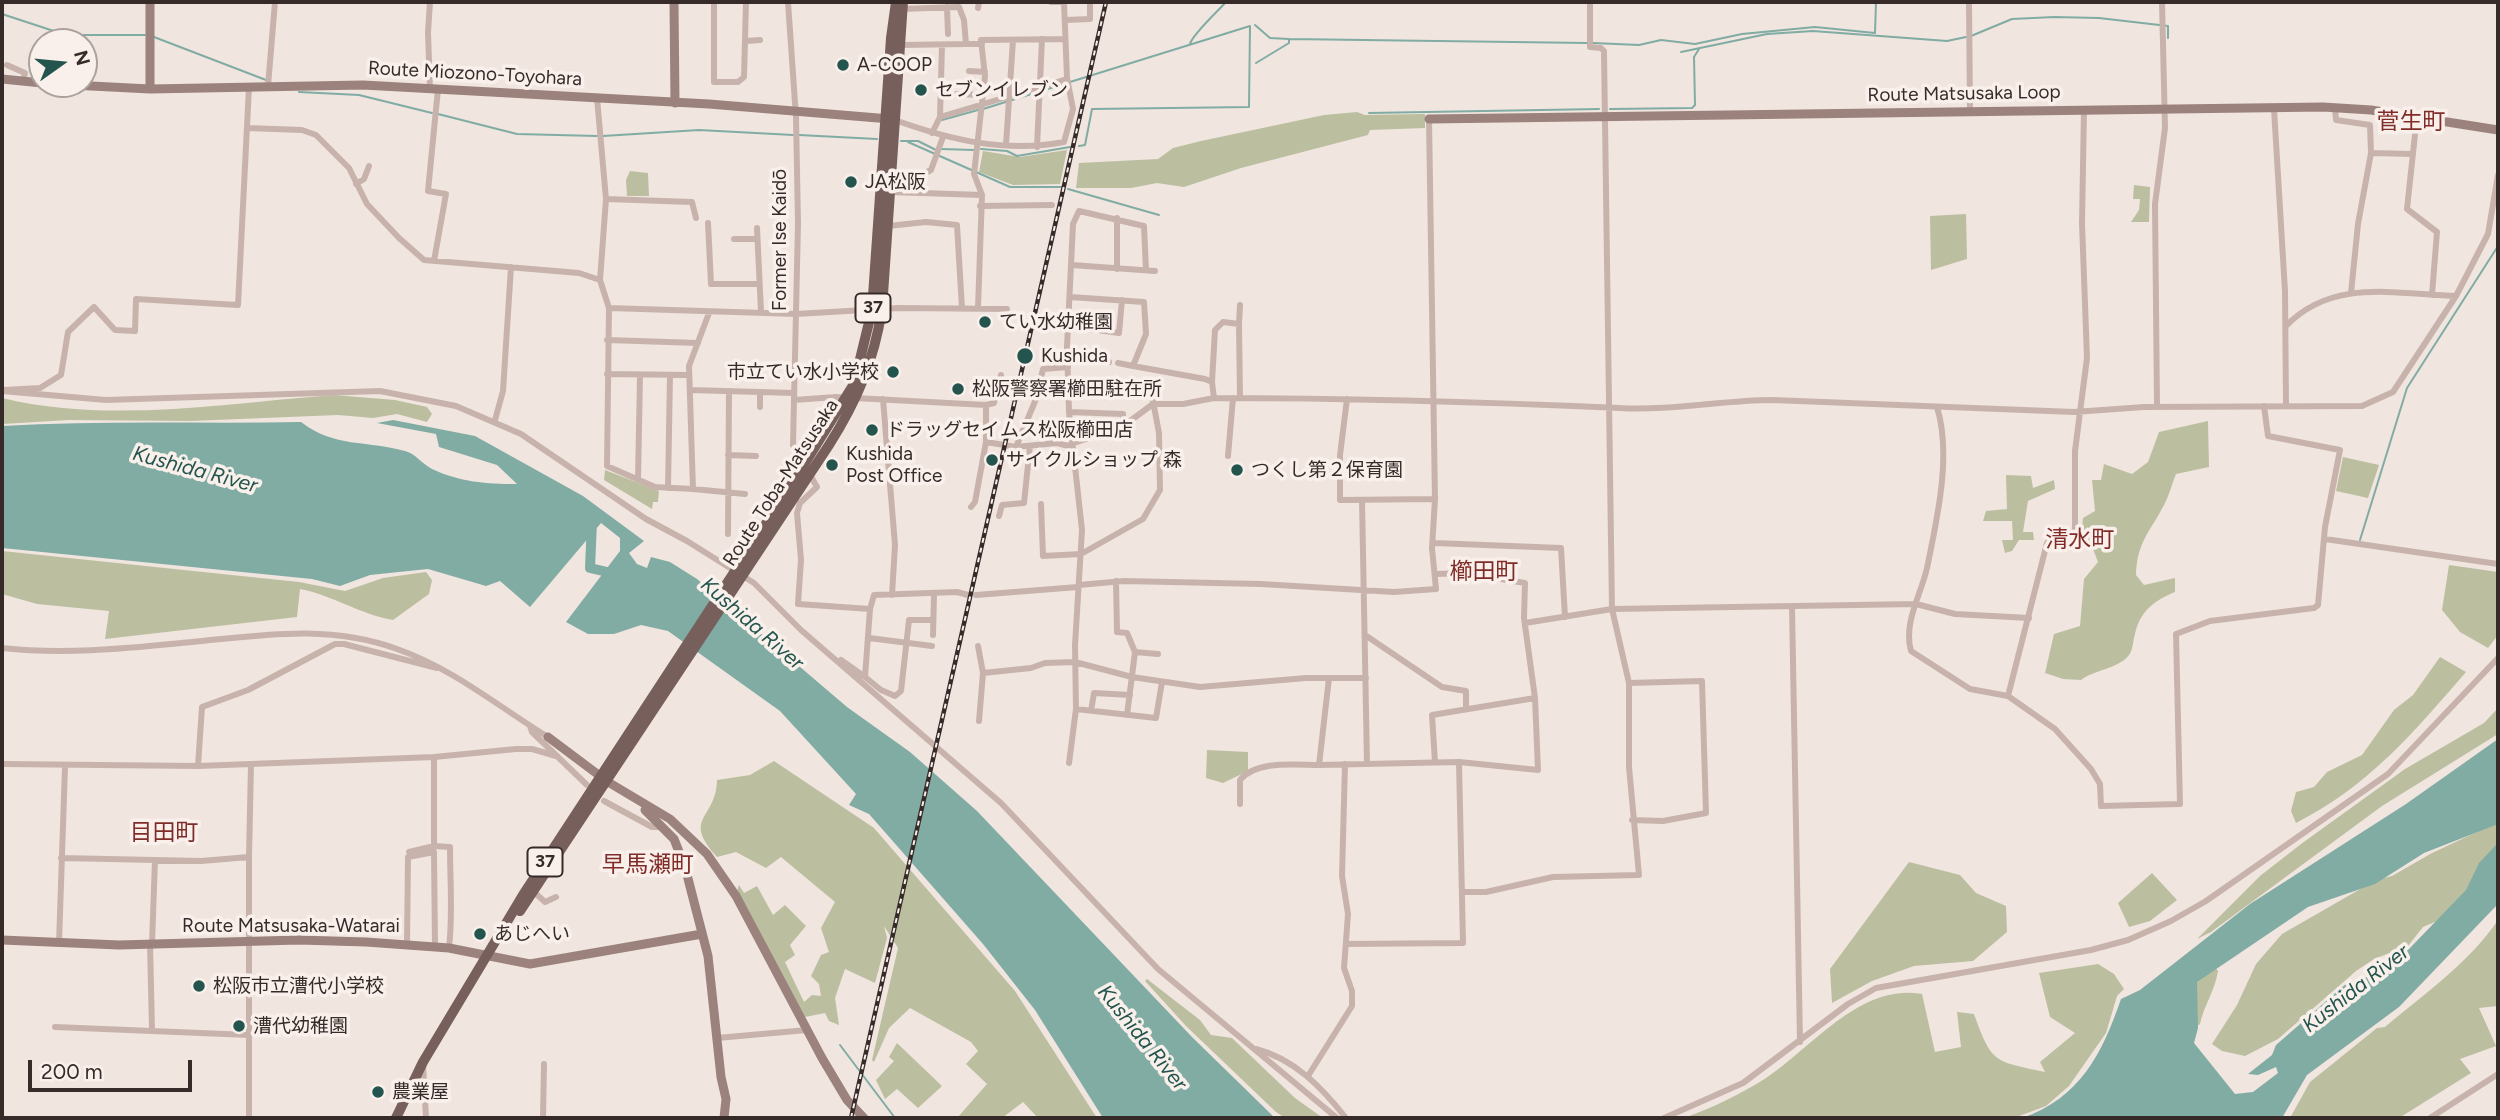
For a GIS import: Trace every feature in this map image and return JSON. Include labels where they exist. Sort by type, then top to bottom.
[{"type":"main road","points":[[150,2],[150,89]]},
{"type":"main road","points":[[674,2],[675,103]]},
{"type":"main road","name":"Route Toba-Matsusaka","points":[[397,1118],[423,1062],[487,955],[807,469],[852,398],[873,357],[891,119],[900,45],[900,4]]},
{"type":"main road","name":"Route Toba-Matsusaka","points":[[877,309],[890,192],[891,38],[900,4]]},
{"type":"main road","points":[[2,79],[28,82]]},
{"type":"main road","name":"Route Miozono-Toyohara","points":[[98,86],[150,89],[363,85],[794,110],[891,119]]},
{"type":"main road","name":"Route Matsusaka Loop","points":[[1429,119],[2335,108],[2417,116],[2498,130]]},
{"type":"main road","points":[[548,737],[606,776],[634,799],[665,827],[680,853],[709,966],[726,1099],[724,1118]]},
{"type":"main road","name":"Route Toba-Matsusaka","points":[[487,955],[534,892],[606,776]]},
{"type":"main road","points":[[634,799],[676,824],[716,866],[736,897],[847,1100],[864,1118]]},
{"type":"main road","name":"Route Matsusaka-Watarai","points":[[2,940],[151,944],[249,941],[407,944],[436,946],[530,964],[545,964],[702,934]]},
{"type":"street","points":[[268,86],[275,2]]},
{"type":"street","points":[[430,2],[428,32],[437,114],[429,191],[446,194],[434,261]]},
{"type":"street","points":[[715,2],[714,82],[742,81],[746,2]]},
{"type":"street","name":"Former Ise Kaidō","points":[[788,2],[797,142],[793,449],[807,469]]},
{"type":"street","points":[[891,119],[942,139],[1037,147],[1064,142],[1073,109],[1068,81],[1064,2],[1051,2]]},
{"type":"street","points":[[1065,20],[1090,19],[1090,2]]},
{"type":"street","points":[[1462,892],[1486,892],[1553,877],[1640,875],[1632,820],[1629,683],[1612,609],[1604,51],[1601,48],[1591,49],[1589,43],[1590,2]]},
{"type":"street","points":[[1969,2],[1970,111]]},
{"type":"street","points":[[2157,407],[2155,204],[2165,110],[2162,2]]},
{"type":"street","points":[[900,4],[959,7],[964,20],[966,44]]},
{"type":"street","points":[[947,7],[948,34]]},
{"type":"street","points":[[1037,147],[1042,39]]},
{"type":"street","points":[[978,308],[982,195],[975,172],[985,72],[981,40],[1065,39]]},
{"type":"street","points":[[746,41],[760,40]]},
{"type":"street","points":[[1006,145],[1013,40]]},
{"type":"street","points":[[900,45],[982,44]]},
{"type":"street","points":[[932,133],[940,117],[942,46]]},
{"type":"street","points":[[7,65],[25,74],[23,81]]},
{"type":"street","points":[[969,71],[985,72]]},
{"type":"street","points":[[940,117],[1009,101],[1068,81]]},
{"type":"street","points":[[2,391],[40,388],[61,375],[68,332],[94,307],[115,330],[135,331],[136,299],[238,304],[249,87]]},
{"type":"street","points":[[957,94],[983,95]]},
{"type":"street","points":[[597,98],[606,199],[600,280]]},
{"type":"street","points":[[2335,108],[2336,120],[2370,125],[2371,153],[2358,224],[2351,293]]},
{"type":"street","points":[[2274,109],[2286,326],[2286,405]]},
{"type":"street","points":[[2008,696],[2047,543],[2051,538],[2073,533],[2075,529],[2075,451],[2087,358],[2082,209],[2084,110]]},
{"type":"street","points":[[2417,116],[2407,209],[2437,232],[2432,295]]},
{"type":"street","points":[[865,677],[870,609],[874,595],[957,592],[972,595],[1116,581],[1426,592],[1436,589],[1429,119]]},
{"type":"street","points":[[247,128],[312,132],[349,168],[364,199],[398,239],[421,258],[579,273],[600,280],[609,308],[607,466],[638,480],[668,488],[745,494]]},
{"type":"street","points":[[896,182],[909,182],[931,170],[942,139]]},
{"type":"street","points":[[2371,153],[2412,154]]},
{"type":"street","points":[[356,184],[364,179],[369,166]]},
{"type":"street","points":[[986,442],[1016,447],[1057,443],[1071,446],[1122,427],[1155,404],[1183,404],[1214,398],[1609,407],[1705,407],[1747,400],[2080,411],[2157,407],[2362,406],[2383,399],[2400,384],[2456,296],[2483,250],[2498,175]]},
{"type":"street","points":[[890,192],[982,195]]},
{"type":"street","points":[[606,199],[692,202],[696,218]]},
{"type":"street","points":[[980,206],[1052,205]]},
{"type":"street","points":[[1069,763],[1076,709],[1075,662],[1081,554],[1079,490],[1071,446],[1069,412],[1068,326],[1073,223],[1079,211],[1144,226],[1146,270]]},
{"type":"street","points":[[1116,218],[1117,269]]},
{"type":"street","points":[[888,226],[926,222],[957,225],[962,308]]},
{"type":"street","points":[[708,223],[711,284],[758,284]]},
{"type":"street","points":[[757,228],[761,312]]},
{"type":"street","points":[[734,239],[757,239]]},
{"type":"street","points":[[1072,265],[1155,271]]},
{"type":"street","points":[[495,420],[503,391],[510,267]]},
{"type":"street","points":[[2286,326],[2318,300],[2351,293],[2456,296]]},
{"type":"street","points":[[1070,296],[1144,302],[1146,334],[1133,366]]},
{"type":"street","points":[[1068,326],[1119,333],[1122,300]]},
{"type":"street","points":[[1228,456],[1236,398],[1240,305]]},
{"type":"street","points":[[609,308],[796,314],[877,309],[1007,309]]},
{"type":"street","points":[[693,489],[689,375],[709,313]]},
{"type":"street","points":[[1214,398],[1214,330],[1225,321],[1239,324]]},
{"type":"street","points":[[607,340],[698,343]]},
{"type":"street","points":[[1016,447],[1044,369],[1068,363],[1110,362]]},
{"type":"street","points":[[1118,363],[1183,373],[1212,382]]},
{"type":"street","points":[[607,374],[689,375]]},
{"type":"street","points":[[638,480],[640,375]]},
{"type":"street","points":[[668,488],[670,375]]},
{"type":"street","points":[[690,390],[986,404],[994,403],[1001,375]]},
{"type":"street","points":[[1041,504],[1043,556],[1081,554],[1143,519],[1160,491],[1155,404],[1150,395],[1120,384],[1069,379]]},
{"type":"street","points":[[2,391],[106,400],[380,391],[439,401],[495,420],[538,444],[654,525],[687,541],[737,577],[754,583],[836,659],[1001,803],[1158,969],[1337,1118]]},
{"type":"street","points":[[728,534],[729,391]]},
{"type":"street","points":[[1038,391],[1068,393]]},
{"type":"street","points":[[760,392],[760,407]]},
{"type":"street","points":[[883,399],[895,545],[892,595]]},
{"type":"street","points":[[1347,399],[1340,455],[1340,500],[1435,499]]},
{"type":"street","points":[[971,507],[975,502],[986,442],[986,404]]},
{"type":"street","points":[[1937,407],[1942,441],[1940,481],[1926,569],[1907,635],[1911,651],[1970,689],[2008,696],[2054,729],[2081,756],[2100,784],[2101,806],[2180,804],[2176,634],[2210,621],[2315,608],[2325,527],[2340,450],[2268,436],[2264,406]]},
{"type":"street","points":[[1069,412],[1123,414],[1123,422]]},
{"type":"street","points":[[999,516],[1002,505],[1024,503],[1030,446]]},
{"type":"street","points":[[729,455],[756,456]]},
{"type":"street","points":[[807,469],[817,489],[800,503],[797,513],[801,560],[798,604],[870,609]]},
{"type":"street","points":[[1362,500],[1367,764]]},
{"type":"street","points":[[2325,539],[2498,564]]},
{"type":"street","points":[[1434,542],[1561,548],[1565,617]]},
{"type":"street","points":[[1240,804],[1240,780],[1244,775],[1270,765],[1459,762],[1538,770],[1535,698],[1525,623],[1526,586],[1522,580],[1483,578],[1465,573],[1437,574]]},
{"type":"street","points":[[1116,581],[1116,632],[1127,633],[1135,652],[1127,715]]},
{"type":"street","points":[[933,635],[934,594]]},
{"type":"street","points":[[1525,623],[1612,609],[1916,604],[1955,614],[2029,618]]},
{"type":"street","points":[[1792,607],[1800,1042]]},
{"type":"street","points":[[836,659],[843,661],[881,690],[895,696],[901,691],[909,620],[933,620]]},
{"type":"street","points":[[2,648],[113,649],[282,632],[316,632],[396,648],[439,667],[548,737]]},
{"type":"street","points":[[1364,635],[1442,687],[1466,691],[1466,708]]},
{"type":"street","points":[[869,638],[932,646]]},
{"type":"street","points":[[198,766],[202,707],[248,690],[335,644],[344,644],[430,668],[439,667]]},
{"type":"street","points":[[978,646],[983,673],[979,721]]},
{"type":"street","points":[[1135,652],[1158,654]]},
{"type":"street","points":[[1664,1118],[1734,1088],[1800,1042],[1848,1004],[1876,988],[2091,950],[2128,940],[2171,921],[2216,894],[2388,774],[2498,658]]},
{"type":"street","points":[[983,673],[1031,668],[1045,663],[1075,662],[1132,677],[1200,687],[1366,678]]},
{"type":"street","points":[[1319,765],[1329,678]]},
{"type":"street","points":[[1629,683],[1702,681],[1706,813],[1663,821],[1632,820]]},
{"type":"street","points":[[1076,709],[1156,718],[1162,682]]},
{"type":"street","points":[[1091,711],[1094,692],[1130,695]]},
{"type":"street","points":[[1436,762],[1433,715],[1535,698]]},
{"type":"street","points":[[530,726],[532,732],[587,785]]},
{"type":"street","points":[[2,764],[65,767],[198,766],[434,757],[516,749],[537,750],[556,756]]},
{"type":"street","points":[[434,757],[434,846]]},
{"type":"street","points":[[1346,944],[1463,943],[1459,762]]},
{"type":"street","points":[[249,1118],[251,764]]},
{"type":"street","points":[[1308,1076],[1350,1011],[1352,991],[1344,968],[1348,914],[1342,876],[1345,764]]},
{"type":"street","points":[[59,943],[65,767]]},
{"type":"street","points":[[604,801],[652,827],[665,827]]},
{"type":"street","points":[[409,852],[434,846],[450,847],[450,895],[454,912],[449,948]]},
{"type":"street","points":[[407,944],[408,858],[434,852],[436,946]]},
{"type":"street","points":[[61,858],[201,861],[249,857]]},
{"type":"street","points":[[152,1030],[151,944],[155,860]]},
{"type":"street","points":[[534,892],[545,902],[556,897]]},
{"type":"street","points":[[55,1027],[249,1035]]},
{"type":"street","points":[[717,1038],[807,1030]]},
{"type":"street","points":[[1254,1049],[1268,1052],[1308,1076],[1346,1118]]},
{"type":"street","points":[[423,1062],[426,1118]]},
{"type":"street","points":[[543,1118],[544,1065]]},
{"type":"street","points":[[2430,1118],[2498,1074]]},
{"type":"green space","points":[[1357,112],[1365,115],[1425,114],[1425,128],[1370,130],[1368,135],[1241,168],[1184,187],[1157,183],[1131,188],[1076,188],[1079,163],[1158,159],[1173,148],[1201,141],[1324,115]]},
{"type":"green space","points":[[1067,150],[1060,184],[1013,185],[979,172],[983,151],[1020,157]]},
{"type":"green space","points":[[630,171],[648,173],[649,196],[627,196],[626,180]]},
{"type":"green space","points":[[2134,185],[2150,187],[2149,222],[2131,222],[2139,210],[2140,199],[2133,199]]},
{"type":"green space","points":[[1966,214],[1967,259],[1931,270],[1930,216]]},
{"type":"green space","points":[[334,395],[395,400],[427,407],[432,414],[427,422],[397,414],[373,418],[338,415],[191,421],[69,420],[2,424],[2,398],[43,406],[126,411]]},
{"type":"green space","points":[[2208,421],[2209,467],[2176,474],[2166,501],[2145,538],[2137,564],[2136,575],[2144,585],[2175,578],[2175,592],[2155,603],[2145,613],[2137,626],[2130,653],[2124,660],[2081,680],[2063,679],[2045,673],[2054,634],[2080,626],[2084,579],[2098,562],[2093,549],[2080,545],[2083,518],[2095,511],[2092,480],[2101,480],[2104,464],[2132,474],[2148,462],[2159,432]]},
{"type":"green space","points":[[2343,457],[2379,465],[2368,498],[2336,491]]},
{"type":"green space","points":[[605,470],[659,491],[658,502],[653,502],[652,509],[604,480]]},
{"type":"green space","points":[[2006,475],[2031,476],[2033,488],[2054,480],[2055,489],[2028,501],[2023,532],[2033,532],[2034,540],[2019,540],[2012,551],[2005,553],[2002,540],[2013,540],[2012,521],[1983,521],[1986,511],[2007,509]]},
{"type":"green space","points":[[2,551],[299,582],[345,591],[383,578],[426,572],[432,580],[429,594],[393,620],[300,589],[297,617],[105,639],[109,611],[37,604],[2,594]]},
{"type":"green space","points":[[2449,565],[2498,572],[2498,635],[2488,648],[2460,632],[2442,610]]},
{"type":"green space","points":[[2440,657],[2466,672],[2409,736],[2368,775],[2296,823],[2291,811],[2296,792],[2314,787],[2327,772],[2362,755],[2394,710],[2413,695]]},
{"type":"green space","points":[[2498,708],[2498,734],[2382,806],[2211,932],[2197,939],[2260,876],[2301,844],[2405,769],[2484,723]]},
{"type":"green space","points":[[1207,750],[1248,752],[1248,771],[1223,783],[1206,778]]},
{"type":"green space","points":[[774,761],[874,828],[1015,991],[1097,1118],[1038,1118],[1023,1102],[1002,1118],[957,1118],[987,1084],[966,1064],[978,1051],[971,1042],[910,1008],[889,1028],[874,1062],[872,1060],[898,948],[884,926],[887,938],[875,983],[845,969],[835,998],[839,1025],[829,1021],[825,1013],[805,1017],[737,891],[739,885],[744,893],[757,886],[773,915],[785,905],[806,926],[790,945],[795,955],[785,962],[804,1002],[812,995],[821,996],[819,984],[811,976],[821,955],[829,952],[821,928],[835,902],[781,857],[766,868],[736,852],[717,857],[707,844],[701,826],[712,803],[717,780],[750,775]]},
{"type":"green space","points":[[2498,822],[2498,867],[2442,919],[2423,927],[2408,946],[2374,959],[2356,971],[2278,1039],[2245,1056],[2222,1051],[2212,1044],[2237,1005],[2256,964],[2282,934],[2376,880],[2392,876],[2432,853]]},
{"type":"green space","points":[[1909,862],[1960,875],[1976,893],[2006,906],[2007,932],[1973,961],[1914,966],[1872,981],[1832,1003],[1830,969]]},
{"type":"green space","points":[[2152,873],[2177,900],[2150,921],[2129,927],[2118,903]]},
{"type":"green space","points":[[2498,920],[2498,1006],[2479,1008],[2496,1046],[2460,1059],[2471,1073],[2399,1118],[2290,1118],[2310,1082],[2377,1028],[2385,1027],[2445,977],[2474,950]]},
{"type":"green space","points":[[2098,964],[2114,974],[2124,989],[2117,996],[2106,1033],[2069,1086],[2046,1106],[2014,1118],[1684,1118],[1747,1090],[1766,1078],[1838,1020],[1858,1008],[1878,998],[1899,993],[1922,994],[1935,1052],[1961,1047],[1957,1012],[1974,1014],[1986,1043],[1997,1058],[2045,1072],[2040,1062],[2075,1033],[2050,1017],[2039,973]]},
{"type":"green space","points":[[2215,967],[2218,971],[2217,978],[2200,1024],[2188,1032],[2180,988]]},
{"type":"green space","points":[[1147,979],[1200,1020],[1211,1035],[1232,1038],[1295,1098],[1323,1118],[1285,1118],[1276,1112],[1186,1026],[1145,981]]},
{"type":"green space","points":[[897,1043],[942,1086],[918,1108],[897,1089],[885,1099],[876,1080],[894,1061],[889,1057]]},
{"type":"water","points":[[393,420],[475,436],[583,496],[644,541],[629,553],[637,564],[647,568],[651,557],[670,562],[697,579],[847,707],[910,752],[977,811],[1192,1037],[1275,1118],[1103,1118],[1035,1010],[983,944],[869,814],[849,805],[856,794],[780,711],[668,631],[641,625],[614,634],[588,634],[566,622],[620,551],[620,538],[601,523],[530,607],[500,581],[486,586],[428,569],[370,575],[340,586],[312,579],[2,548],[2,426],[301,422],[339,440],[409,452],[432,469],[453,477],[484,483],[517,484],[497,465],[439,447],[436,434],[377,423]]},
{"type":"water","points":[[2498,739],[2498,824],[2424,853],[2375,884],[2308,907],[2197,982],[2198,1028],[2194,1043],[2235,1094],[2253,1092],[2278,1073],[2276,1067],[2258,1075],[2248,1074],[2272,1055],[2276,1045],[2347,983],[2381,973],[2409,949],[2466,890],[2479,863],[2498,843],[2498,904],[2399,1007],[2307,1075],[2282,1118],[2022,1118],[2059,1099],[2086,1072],[2106,1038],[2121,999],[2140,990],[2250,904],[2406,804]]},
{"type":"waterway","points":[[1190,44],[1200,29],[1226,2]]},
{"type":"waterway","points":[[1593,43],[1639,45],[1661,40],[1695,44],[1742,34],[1815,27],[1875,33],[1876,2]]},
{"type":"waterway","points":[[2,14],[66,35],[145,35]]},
{"type":"waterway","points":[[1971,36],[2012,19],[2054,17],[2099,18],[2168,26],[2168,38]]},
{"type":"waterway","points":[[1255,25],[1270,38],[1289,39]]},
{"type":"waterway","points":[[1070,82],[1250,26]]},
{"type":"waterway","points":[[1079,146],[1085,145],[1092,109],[1249,107],[1250,26]]},
{"type":"waterway","points":[[1681,52],[1767,34],[1813,31],[1947,41],[1966,37]]},
{"type":"waterway","points":[[154,37],[266,80]]},
{"type":"waterway","points":[[1256,63],[1289,43],[1289,39],[1587,43]]},
{"type":"waterway","points":[[1610,109],[1692,108],[1695,105],[1694,57],[1699,49]]},
{"type":"waterway","points":[[1044,90],[1065,84]]},
{"type":"waterway","points":[[299,92],[359,95],[432,113]]},
{"type":"waterway","points":[[983,109],[1038,92]]},
{"type":"waterway","points":[[1369,113],[1599,109]]},
{"type":"waterway","points":[[942,120],[978,110]]},
{"type":"waterway","points":[[438,114],[517,134],[597,136]]},
{"type":"waterway","points":[[603,136],[699,130],[793,135]]},
{"type":"waterway","points":[[799,135],[877,139]]},
{"type":"waterway","points":[[901,141],[918,141],[936,150]]},
{"type":"waterway","points":[[908,142],[1010,187],[1061,187]]},
{"type":"waterway","points":[[981,149],[1007,151],[1017,156],[1070,147]]},
{"type":"waterway","points":[[941,149],[974,150]]},
{"type":"waterway","points":[[1068,189],[1159,215]]},
{"type":"waterway","points":[[2360,540],[2407,388],[2498,246]]},
{"type":"waterway","name":"Kushida River","points":[[592,522],[590,568],[616,574]]},
{"type":"waterway","points":[[840,1045],[895,1118]]},
{"type":"railway","points":[[851,1118],[1106,2]]},
{"type":"place","name":"A-COOP","points":[[843,65]]},
{"type":"place","name":"セブンイレブン","points":[[921,90]]},
{"type":"place","name":"JA松阪","points":[[851,182]]},
{"type":"place","name":"てい水幼稚園","points":[[985,322]]},
{"type":"place","name":"Kushida","points":[[1025,356]]},
{"type":"place","name":"市立てい水小学校","points":[[893,372]]},
{"type":"place","name":"松阪警察署櫛田駐在所","points":[[958,389]]},
{"type":"place","name":"ドラッグセイムス松阪櫛田店","points":[[872,430]]},
{"type":"place","name":"サイクルショップ 森","points":[[992,460]]},
{"type":"place","name":"Kushida Post Office","points":[[832,465]]},
{"type":"place","name":"つくし第２保育園","points":[[1237,470]]},
{"type":"place","name":"あじへい","points":[[480,934]]},
{"type":"place","name":"松阪市立漕代小学校","points":[[199,986]]},
{"type":"place","name":"漕代幼稚園","points":[[239,1026]]},
{"type":"place","name":"農業屋","points":[[378,1092]]},
{"type":"district","name":"菅生町","points":[[2411,122]]},
{"type":"district","name":"清水町","points":[[2080,540]]},
{"type":"district","name":"櫛田町","points":[[1484,572]]},
{"type":"district","name":"目田町","points":[[164,833]]},
{"type":"district","name":"早馬瀬町","points":[[648,865]]}]
